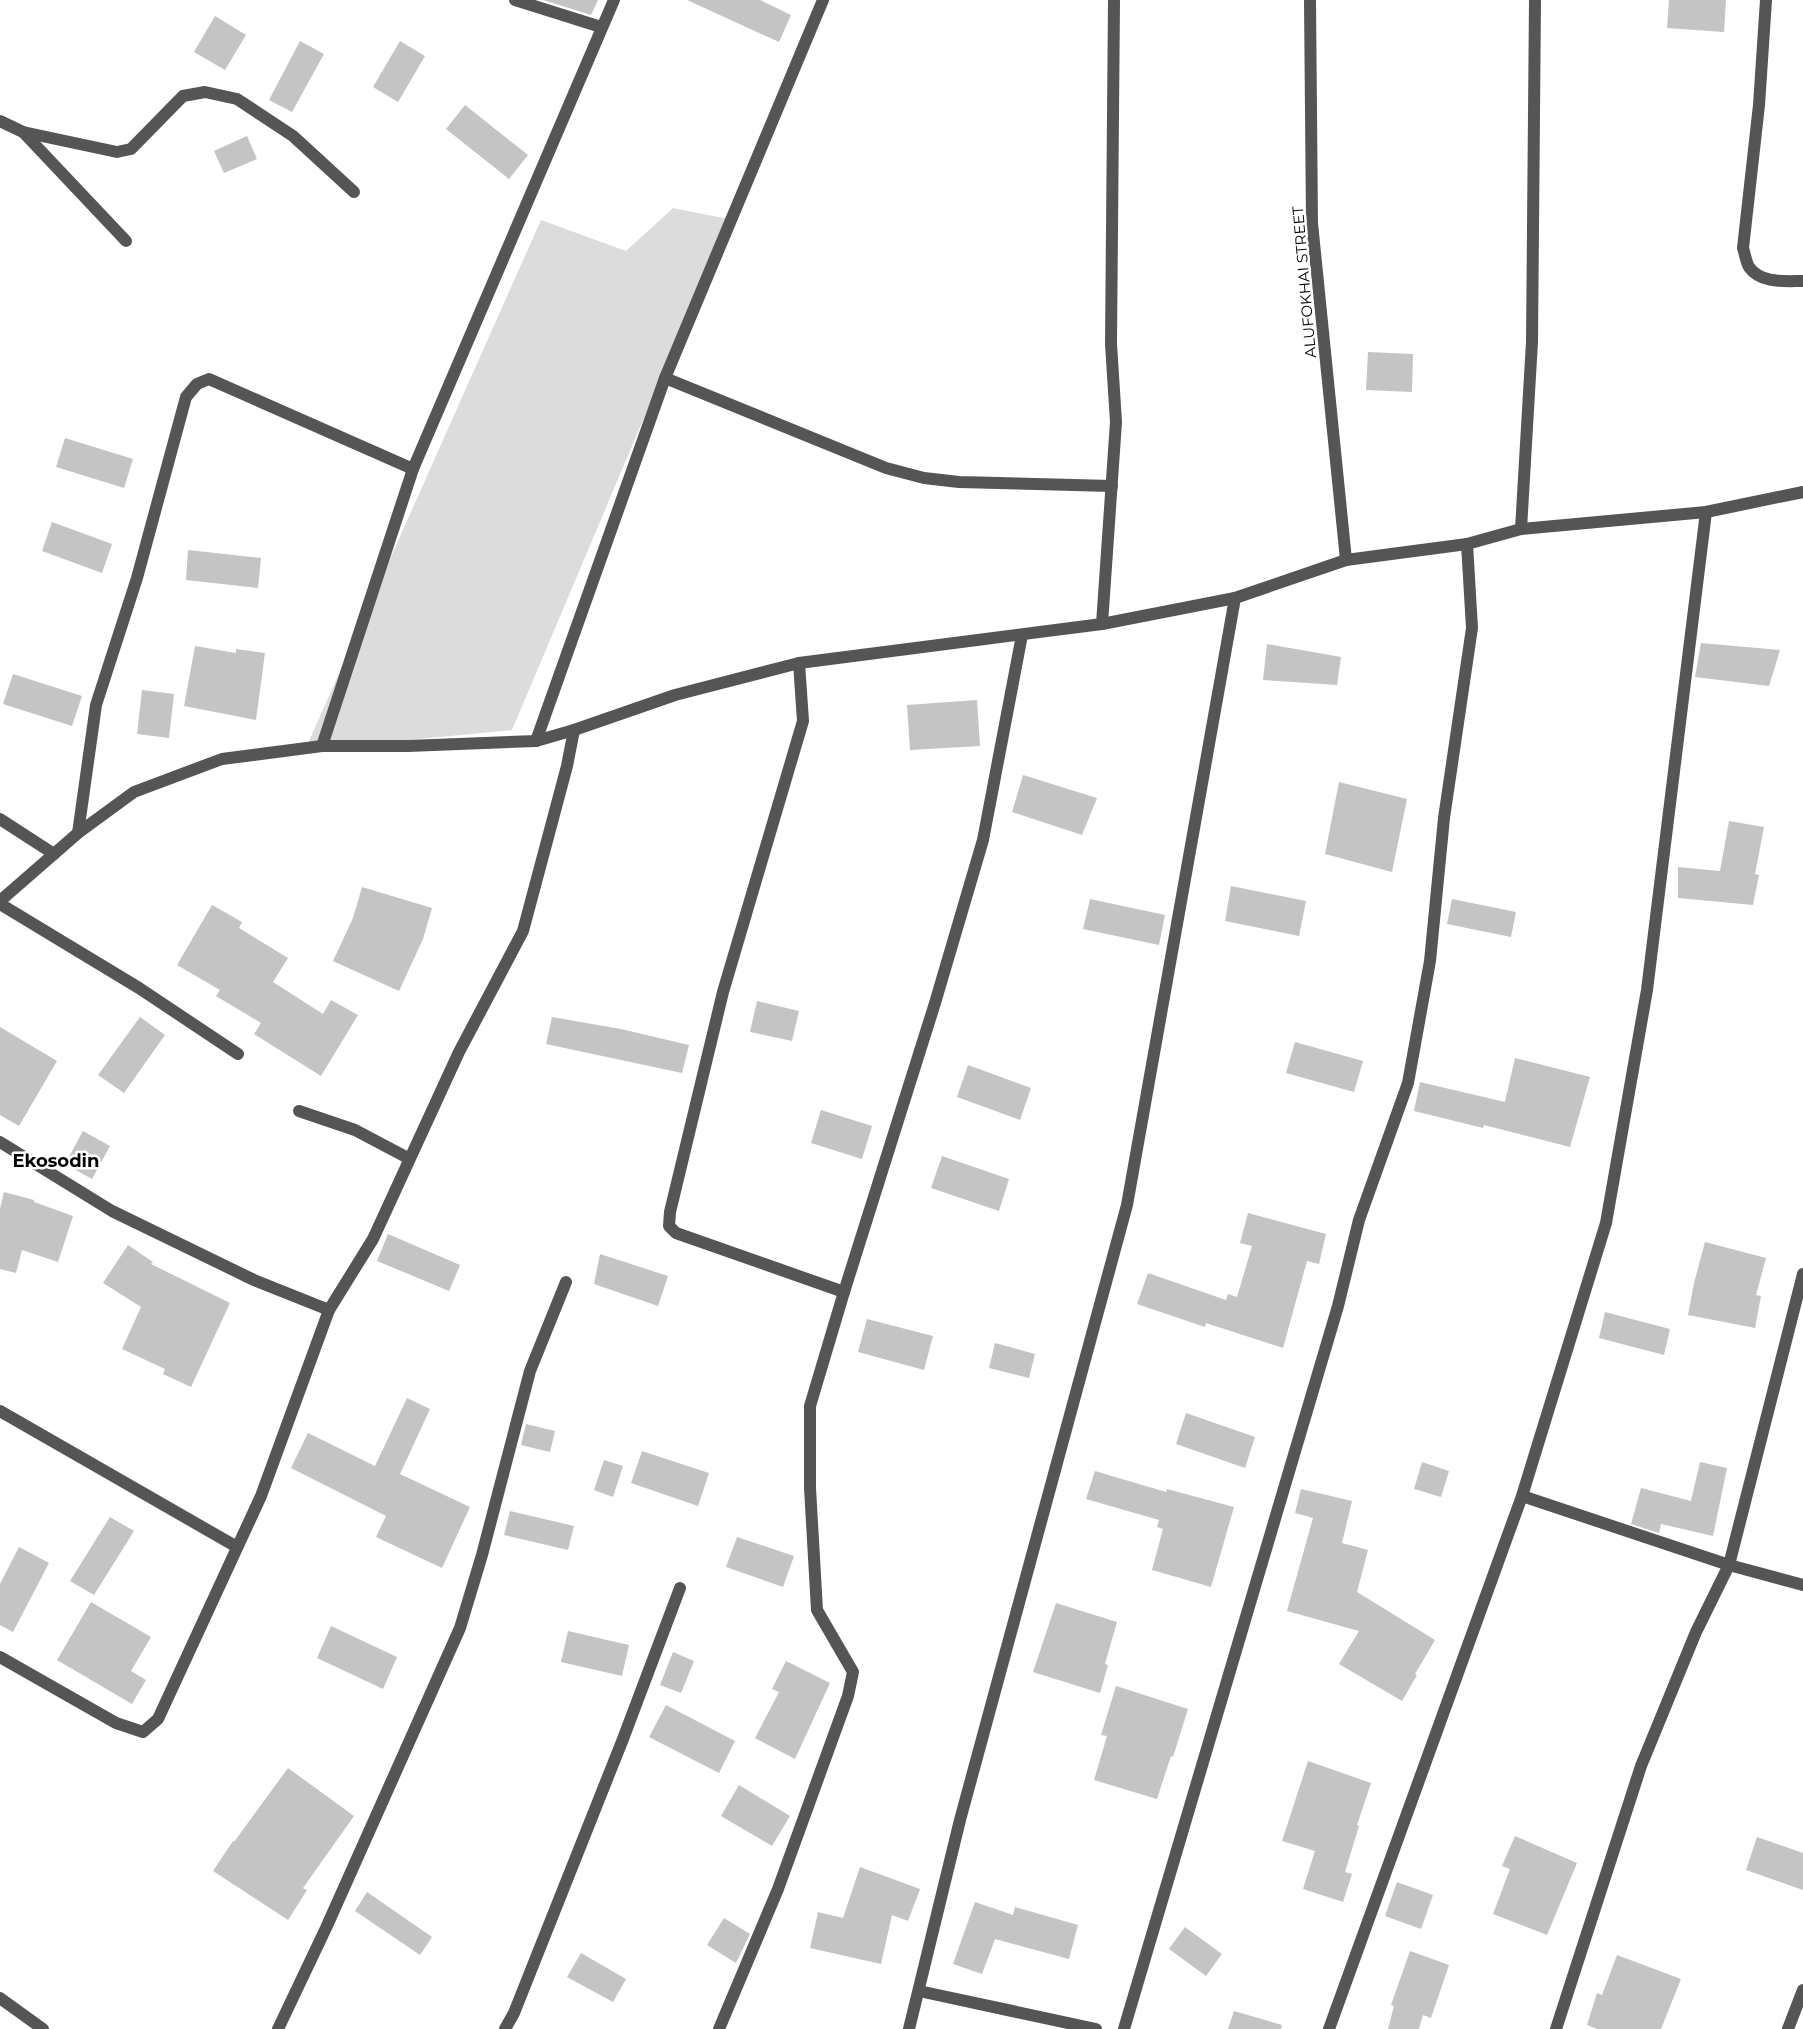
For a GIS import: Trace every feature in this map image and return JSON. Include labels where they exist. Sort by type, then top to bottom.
[{"type":"street","points":[[515,0],[601,27]]},
{"type":"street","points":[[322,746],[413,470],[614,0]]},
{"type":"street","points":[[536,741],[665,378],[823,0]]},
{"type":"street","points":[[1102,624],[1116,422],[1111,344],[1114,0]]},
{"type":"street","name":"ALUFOKHAI STREET","points":[[1310,0],[1312,223],[1346,560]]},
{"type":"street","points":[[1521,529],[1532,342],[1535,0]]},
{"type":"street","points":[[1766,0],[1759,105],[1743,248],[1749,267],[1760,276],[1775,281],[1803,280]]},
{"type":"street","points":[[0,121],[23,132],[117,152],[131,149],[183,96],[205,93],[237,99],[293,136],[354,192]]},
{"type":"street","points":[[23,132],[126,241]]},
{"type":"street","points":[[665,378],[886,468],[924,478],[959,482],[1112,486]]},
{"type":"street","points":[[78,833],[96,705],[137,578],[186,397],[197,384],[209,379],[413,470]]},
{"type":"street","points":[[238,1054],[139,988],[0,903],[78,833],[134,792],[222,759],[322,746],[408,746],[536,741],[675,695],[799,663],[1102,624],[1235,598],[1346,560],[1467,544],[1521,529],[1706,512],[1803,492]]},
{"type":"street","points":[[1329,2029],[1522,1496],[1606,1223],[1647,990],[1706,512]]},
{"type":"street","points":[[1124,2029],[1338,1306],[1359,1220],[1408,1083],[1430,961],[1444,819],[1473,628],[1467,544]]},
{"type":"street","points":[[909,2029],[960,1820],[1127,1205],[1235,598]]},
{"type":"street","points":[[718,2029],[778,1888],[848,1696],[853,1672],[818,1610],[810,1488],[810,1407],[983,840],[1022,635]]},
{"type":"street","points":[[799,663],[803,722],[723,992],[670,1212],[669,1226],[676,1233],[844,1292]]},
{"type":"street","points":[[0,1657],[116,1724],[143,1732],[158,1719],[261,1496],[329,1310],[373,1239],[408,1158],[459,1052],[523,931],[567,766],[574,730]]},
{"type":"street","points":[[0,819],[54,854]]},
{"type":"street","points":[[299,1111],[355,1130],[408,1158]]},
{"type":"street","points":[[0,1142],[111,1211],[254,1280],[329,1310]]},
{"type":"street","points":[[1556,2029],[1641,1766],[1696,1632],[1729,1565],[1803,1274]]},
{"type":"street","points":[[278,2029],[326,1928],[460,1628],[482,1555],[530,1371],[566,1282]]},
{"type":"street","points":[[0,1411],[237,1546]]},
{"type":"street","points":[[1522,1496],[1729,1565],[1803,1585]]},
{"type":"street","points":[[505,2029],[514,2013],[623,1739],[680,1588]]},
{"type":"street","points":[[1788,2029],[1803,1990]]},
{"type":"street","points":[[919,1991],[1096,2029]]},
{"type":"street","points":[[0,1998],[43,2029]]},
{"type":"shaded area","points":[[673,208],[728,219],[512,730],[305,750],[541,220],[626,251]]},
{"type":"building","points":[[543,0],[598,0],[591,15]]},
{"type":"building","points":[[687,0],[760,0],[791,15],[779,42]]},
{"type":"building","points":[[1669,0],[1726,0],[1724,32],[1667,28]]},
{"type":"building","points":[[215,16],[246,35],[225,70],[194,52]]},
{"type":"building","points":[[300,41],[324,54],[292,112],[269,100]]},
{"type":"building","points":[[400,41],[425,56],[398,102],[373,87]]},
{"type":"building","points":[[465,105],[528,155],[509,179],[446,129]]},
{"type":"building","points":[[247,136],[257,159],[224,173],[214,151]]},
{"type":"building","points":[[1368,352],[1413,354],[1412,392],[1366,390]]},
{"type":"building","points":[[65,438],[133,459],[124,488],[56,467]]},
{"type":"building","points":[[52,522],[112,544],[102,573],[42,551]]},
{"type":"building","points":[[188,550],[261,558],[258,588],[186,580]]},
{"type":"building","points":[[1701,643],[1780,650],[1769,686],[1695,677]]},
{"type":"building","points":[[1267,644],[1341,657],[1337,685],[1263,680]]},
{"type":"building","points":[[195,646],[236,653],[236,649],[265,653],[256,720],[184,706]]},
{"type":"building","points":[[13,674],[82,696],[72,726],[3,704]]},
{"type":"building","points":[[142,690],[174,694],[169,738],[137,734]]},
{"type":"building","points":[[977,700],[980,746],[910,750],[907,705]]},
{"type":"building","points":[[1023,775],[1097,798],[1082,835],[1012,812]]},
{"type":"building","points":[[1339,782],[1407,799],[1392,872],[1325,854]]},
{"type":"building","points":[[1729,821],[1764,827],[1755,874],[1759,875],[1753,905],[1678,898],[1678,867],[1720,871]]},
{"type":"building","points":[[1231,886],[1306,901],[1299,936],[1225,921]]},
{"type":"building","points":[[362,887],[432,908],[423,939],[399,991],[333,961],[353,918]]},
{"type":"building","points":[[1090,899],[1165,915],[1159,945],[1083,929]]},
{"type":"building","points":[[1452,899],[1516,912],[1511,937],[1447,924]]},
{"type":"building","points":[[212,905],[242,922],[239,928],[288,958],[273,982],[323,1014],[331,1000],[358,1015],[321,1076],[254,1034],[261,1023],[216,996],[220,990],[177,965]]},
{"type":"building","points":[[757,1001],[799,1011],[792,1041],[750,1032]]},
{"type":"building","points":[[140,1017],[165,1035],[124,1093],[98,1075]]},
{"type":"building","points":[[552,1017],[621,1029],[689,1045],[682,1073],[546,1044]]},
{"type":"building","points":[[0,1027],[57,1061],[19,1126],[0,1115]]},
{"type":"building","points":[[1295,1042],[1363,1061],[1354,1092],[1286,1073]]},
{"type":"building","points":[[1515,1058],[1590,1077],[1570,1147],[1484,1125],[1483,1128],[1414,1111],[1420,1082],[1505,1102]]},
{"type":"building","points":[[968,1065],[1031,1088],[1020,1120],[957,1097]]},
{"type":"building","points":[[821,1110],[872,1126],[862,1159],[811,1143]]},
{"type":"building","points":[[83,1131],[110,1146],[92,1179],[65,1164]]},
{"type":"building","points":[[942,1156],[1009,1179],[999,1211],[931,1188]]},
{"type":"building","points":[[4,1192],[34,1200],[34,1202],[73,1216],[58,1262],[22,1250],[16,1273],[0,1269],[0,1209]]},
{"type":"building","points":[[1248,1213],[1326,1234],[1319,1264],[1307,1261],[1283,1348],[1206,1323],[1205,1327],[1137,1304],[1148,1273],[1226,1300],[1228,1294],[1237,1297],[1252,1246],[1240,1243]]},
{"type":"building","points":[[388,1234],[460,1265],[449,1291],[377,1261]]},
{"type":"building","points":[[1705,1242],[1766,1258],[1756,1295],[1761,1296],[1755,1328],[1688,1315]]},
{"type":"building","points":[[128,1245],[153,1262],[151,1264],[230,1303],[191,1387],[163,1374],[165,1369],[122,1349],[141,1307],[103,1283]]},
{"type":"building","points":[[600,1254],[668,1276],[658,1306],[594,1284]]},
{"type":"building","points":[[1605,1312],[1670,1329],[1664,1355],[1599,1338]]},
{"type":"building","points":[[867,1319],[933,1336],[924,1370],[858,1352]]},
{"type":"building","points":[[995,1343],[1035,1354],[1029,1378],[989,1368]]},
{"type":"building","points":[[407,1398],[430,1409],[400,1474],[470,1507],[442,1568],[376,1537],[386,1516],[291,1468],[308,1433],[375,1466]]},
{"type":"building","points":[[1186,1413],[1255,1437],[1245,1468],[1176,1444]]},
{"type":"building","points":[[526,1424],[555,1431],[550,1452],[521,1445]]},
{"type":"building","points":[[642,1451],[709,1473],[698,1506],[631,1483]]},
{"type":"building","points":[[604,1460],[623,1466],[613,1497],[594,1490]]},
{"type":"building","points":[[1422,1462],[1449,1471],[1441,1497],[1414,1489]]},
{"type":"building","points":[[1700,1462],[1727,1468],[1713,1536],[1661,1524],[1659,1533],[1631,1524],[1641,1488],[1691,1501]]},
{"type":"building","points":[[1095,1471],[1166,1492],[1167,1489],[1234,1507],[1211,1587],[1152,1570],[1163,1529],[1157,1527],[1159,1520],[1086,1499]]},
{"type":"building","points":[[1301,1489],[1352,1501],[1342,1543],[1368,1550],[1357,1592],[1435,1640],[1402,1701],[1339,1664],[1359,1631],[1287,1611],[1313,1518],[1295,1513]]},
{"type":"building","points":[[510,1511],[574,1526],[568,1550],[504,1535]]},
{"type":"building","points":[[110,1517],[134,1531],[94,1595],[70,1581]]},
{"type":"building","points":[[737,1537],[794,1556],[783,1587],[726,1567]]},
{"type":"building","points":[[19,1547],[49,1563],[13,1632],[0,1625],[0,1584]]},
{"type":"building","points":[[91,1602],[151,1637],[131,1671],[146,1680],[132,1704],[57,1660]]},
{"type":"building","points":[[1056,1603],[1117,1622],[1105,1664],[1108,1665],[1100,1693],[1033,1672]]},
{"type":"building","points":[[331,1626],[397,1657],[383,1689],[317,1658]]},
{"type":"building","points":[[568,1631],[629,1645],[622,1676],[561,1662]]},
{"type":"building","points":[[673,1652],[694,1661],[681,1693],[660,1685]]},
{"type":"building","points":[[786,1661],[830,1683],[795,1759],[755,1738],[779,1692],[772,1689]]},
{"type":"building","points":[[1116,1686],[1188,1709],[1157,1799],[1094,1780],[1107,1736],[1101,1735]]},
{"type":"building","points":[[666,1705],[735,1741],[719,1773],[649,1737]]},
{"type":"building","points":[[1308,1761],[1371,1783],[1345,1872],[1352,1874],[1343,1902],[1303,1889],[1315,1851],[1282,1841]]},
{"type":"building","points":[[288,1768],[354,1816],[303,1888],[307,1890],[288,1920],[213,1871]]},
{"type":"building","points":[[739,1785],[790,1816],[772,1846],[721,1816]]},
{"type":"building","points":[[1515,1836],[1577,1863],[1547,1935],[1493,1914],[1510,1869],[1502,1866]]},
{"type":"building","points":[[1757,1837],[1803,1853],[1803,1890],[1746,1870]]},
{"type":"building","points":[[860,1867],[920,1889],[908,1921],[892,1915],[881,1964],[810,1948],[818,1912],[843,1918]]},
{"type":"building","points":[[1397,1882],[1433,1895],[1421,1929],[1385,1916]]},
{"type":"building","points":[[367,1892],[432,1937],[420,1955],[355,1911]]},
{"type":"building","points":[[975,1902],[1013,1915],[1015,1907],[1078,1925],[1069,1959],[995,1939],[982,1974],[953,1964]]},
{"type":"building","points":[[724,1918],[750,1934],[736,1963],[707,1945]]},
{"type":"building","points":[[1185,1927],[1222,1954],[1206,1976],[1169,1949]]},
{"type":"building","points":[[1410,1951],[1449,1965],[1431,2018],[1423,2015],[1419,2029],[1388,2029],[1394,2006],[1391,2005]]},
{"type":"building","points":[[581,1953],[626,1979],[613,2002],[567,1977]]},
{"type":"building","points":[[1617,1955],[1681,1979],[1661,2029],[1597,2029],[1587,2025],[1597,1993],[1602,1995]]},
{"type":"building","points":[[1234,2011],[1282,2025],[1281,2029],[1228,2029]]},
{"type":"district","name":"Ekosodin","points":[[56,1161]]}]
